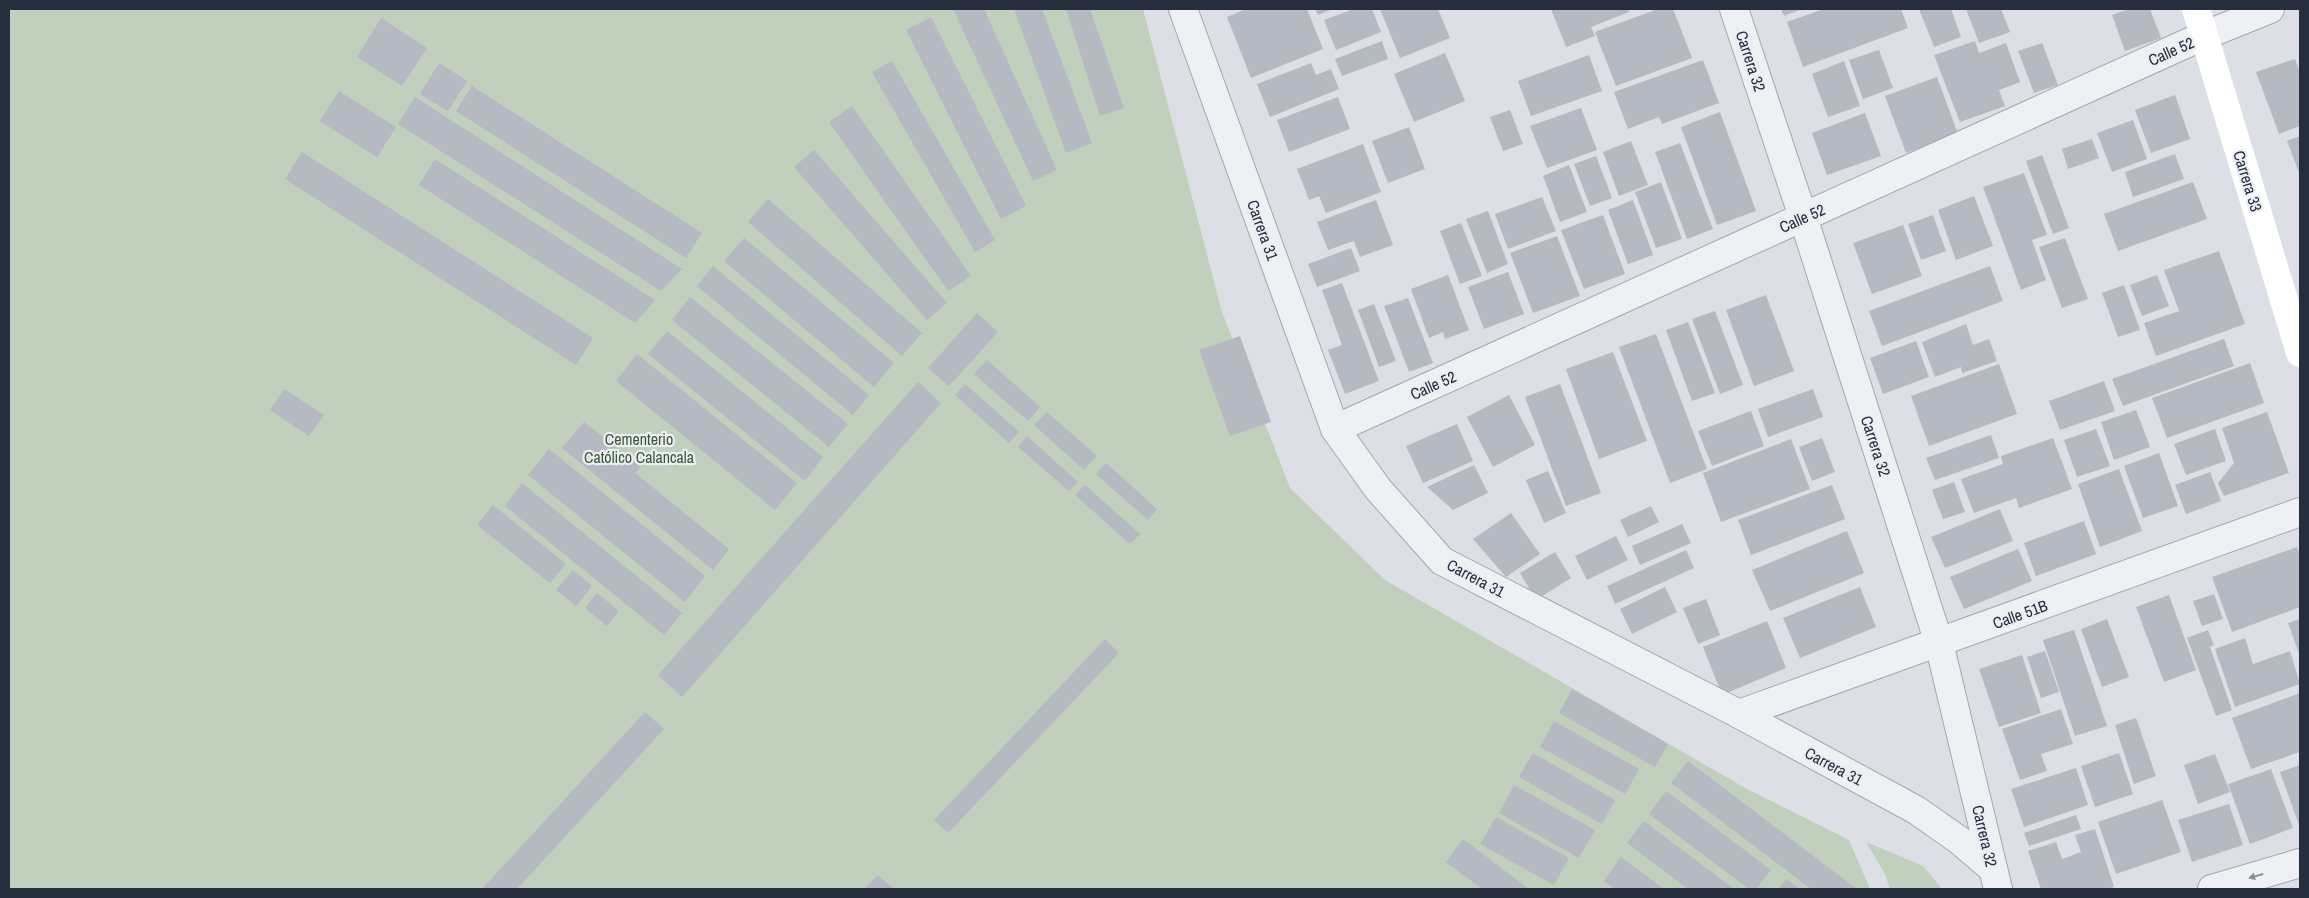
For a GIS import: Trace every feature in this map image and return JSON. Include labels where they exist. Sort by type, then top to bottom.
[{"type":"street","name":"Carrera 31","points":[[1183,9],[1335,429],[1378,489],[1442,561],[1739,714],[1916,810],[1959,840],[1996,879]]},
{"type":"street","name":"Carrera 32","points":[[1734,9],[1803,217],[1939,643],[1996,879]]},
{"type":"street","name":"Carrera 33","points":[[2196,9],[2300,353]]},
{"type":"street","name":"Calle 52","points":[[1335,429],[2203,36],[2270,9]]},
{"type":"street","name":"Calle 51B","points":[[1739,714],[2300,512]]},
{"type":"street","points":[[2212,889],[2300,863]]},
{"type":"green space","name":"Cementerio Católico Calancala","points":[[9,9],[1143,9],[1222,312],[1290,488],[1385,580],[1747,789],[1849,840],[1870,889],[9,889]]},
{"type":"green space","points":[[1866,842],[1923,866],[1942,889],[1890,889],[1885,874]]},
{"type":"building","points":[[953,9],[984,9],[1057,170],[1033,181]]},
{"type":"building","points":[[1014,9],[1042,9],[1092,143],[1066,153]]},
{"type":"building","points":[[1066,9],[1090,9],[1124,108],[1100,116]]},
{"type":"building","points":[[1246,9],[1307,9],[1323,49],[1251,78],[1227,17]]},
{"type":"building","points":[[1315,9],[1333,9],[1318,15]]},
{"type":"building","points":[[1354,9],[1372,9],[1381,32],[1336,50],[1324,20]]},
{"type":"building","points":[[1380,9],[1438,9],[1450,38],[1400,58]]},
{"type":"building","points":[[1551,9],[1628,9],[1629,12],[1591,27],[1595,36],[1566,47]]},
{"type":"building","points":[[1658,9],[1673,9],[1692,58],[1616,86],[1595,32]]},
{"type":"building","points":[[1781,9],[1802,9],[1784,16]]},
{"type":"building","points":[[1824,9],[1901,9],[1908,28],[1803,67],[1787,22]]},
{"type":"building","points":[[1919,9],[1951,9],[1961,37],[1934,47]]},
{"type":"building","points":[[1966,9],[2001,9],[2010,32],[1979,43]]},
{"type":"building","points":[[2129,9],[2150,9],[2161,38],[2125,51],[2112,15]]},
{"type":"building","points":[[931,17],[1026,206],[1001,219],[906,30]]},
{"type":"building","points":[[381,18],[427,48],[402,86],[357,57]]},
{"type":"building","points":[[1382,41],[1388,59],[1342,76],[1335,59]]},
{"type":"building","points":[[1975,41],[1979,53],[2006,43],[2020,82],[1999,90],[2005,106],[1960,122],[1934,55]]},
{"type":"building","points":[[2042,43],[2058,85],[2034,93],[2018,51]]},
{"type":"building","points":[[1879,50],[1893,88],[1863,99],[1849,60]]},
{"type":"building","points":[[1445,53],[1465,101],[1414,122],[1394,74]]},
{"type":"building","points":[[1589,55],[1602,91],[1531,116],[1518,81]]},
{"type":"building","points":[[2295,59],[2300,73],[2300,126],[2279,134],[2256,72]]},
{"type":"building","points":[[1703,60],[1719,103],[1662,124],[1659,117],[1628,129],[1614,92]]},
{"type":"building","points":[[892,61],[995,240],[975,252],[872,72]]},
{"type":"building","points":[[1844,61],[1860,106],[1828,117],[1812,74]]},
{"type":"building","points":[[439,63],[467,81],[448,111],[420,94]]},
{"type":"building","points":[[1311,63],[1316,75],[1331,69],[1339,89],[1270,117],[1257,84]]},
{"type":"building","points":[[1937,77],[1958,134],[1906,153],[1885,96]]},
{"type":"building","points":[[472,86],[702,233],[686,258],[456,111]]},
{"type":"building","points":[[339,91],[396,127],[377,157],[320,121]]},
{"type":"building","points":[[2175,95],[2190,139],[2151,153],[2135,110]]},
{"type":"building","points":[[415,97],[682,269],[661,291],[398,124]]},
{"type":"building","points":[[1338,97],[1350,129],[1289,152],[1277,120]]},
{"type":"building","points":[[852,106],[971,276],[948,291],[829,122]]},
{"type":"building","points":[[1581,108],[1597,150],[1547,168],[1530,126]]},
{"type":"building","points":[[1510,110],[1523,144],[1503,151],[1490,117]]},
{"type":"building","points":[[1720,112],[1756,211],[1717,225],[1681,127]]},
{"type":"building","points":[[1865,113],[1881,156],[1827,175],[1812,133]]},
{"type":"building","points":[[2133,120],[2147,159],[2112,172],[2097,133]]},
{"type":"building","points":[[1409,127],[1425,169],[1388,183],[1372,141]]},
{"type":"building","points":[[2300,136],[2300,175],[2287,141]]},
{"type":"building","points":[[2092,139],[2099,158],[2068,169],[2062,149]]},
{"type":"building","points":[[1631,141],[1648,185],[1619,196],[1603,152]]},
{"type":"building","points":[[1680,143],[1713,229],[1687,239],[1655,152]]},
{"type":"building","points":[[1363,144],[1381,192],[1326,213],[1319,196],[1309,200],[1297,169]]},
{"type":"building","points":[[814,150],[947,303],[927,320],[794,167]]},
{"type":"building","points":[[302,152],[593,338],[576,365],[285,179]]},
{"type":"building","points":[[2175,154],[2184,179],[2133,197],[2125,172]]},
{"type":"building","points":[[2042,155],[2069,228],[2053,234],[2026,161]]},
{"type":"building","points":[[1596,156],[1612,198],[1590,206],[1574,164]]},
{"type":"building","points":[[435,159],[655,300],[635,323],[419,185]]},
{"type":"building","points":[[1569,165],[1587,212],[1560,222],[1543,176]]},
{"type":"building","points":[[2024,173],[2047,235],[2032,240],[2046,280],[2021,290],[1983,187]]},
{"type":"building","points":[[1661,182],[1682,239],[1656,248],[1635,192]]},
{"type":"building","points":[[2193,182],[2207,219],[2118,251],[2104,214]]},
{"type":"building","points":[[1974,196],[1993,246],[1956,260],[1938,210]]},
{"type":"building","points":[[1542,197],[1556,231],[1508,249],[1495,214]]},
{"type":"building","points":[[768,199],[922,333],[902,356],[748,222]]},
{"type":"building","points":[[1376,200],[1393,245],[1360,257],[1354,241],[1328,250],[1317,222]]},
{"type":"building","points":[[1633,200],[1653,255],[1628,264],[1608,210]]},
{"type":"building","points":[[1488,211],[1508,264],[1487,273],[1466,219]]},
{"type":"building","points":[[1603,215],[1625,274],[1584,289],[1561,230]]},
{"type":"building","points":[[1933,215],[1946,251],[1921,260],[1908,224]]},
{"type":"building","points":[[1461,223],[1482,276],[1460,284],[1440,231]]},
{"type":"building","points":[[1903,225],[1922,276],[1872,294],[1853,243]]},
{"type":"building","points":[[1557,236],[1580,296],[1533,313],[1510,253]]},
{"type":"building","points":[[744,238],[894,363],[874,387],[724,261]]},
{"type":"building","points":[[2065,238],[2088,299],[2062,308],[2039,247]]},
{"type":"building","points":[[1351,248],[1360,271],[1317,287],[1308,264]]},
{"type":"building","points":[[2219,251],[2245,324],[2156,356],[2144,323],[2179,311],[2164,270]]},
{"type":"building","points":[[713,266],[869,395],[853,415],[697,286]]},
{"type":"building","points":[[1990,266],[2003,301],[1882,346],[1869,311]]},
{"type":"building","points":[[1508,272],[1524,314],[1484,329],[1468,287]]},
{"type":"building","points":[[1448,275],[1469,330],[1445,339],[1443,332],[1429,338],[1411,289]]},
{"type":"building","points":[[2157,275],[2169,306],[2142,316],[2130,285]]},
{"type":"building","points":[[1342,283],[1379,381],[1345,394],[1328,350],[1342,345],[1322,290]]},
{"type":"building","points":[[2124,285],[2140,330],[2118,337],[2102,293]]},
{"type":"building","points":[[1766,295],[1794,371],[1754,386],[1726,310]]},
{"type":"building","points":[[690,297],[848,424],[829,447],[672,320]]},
{"type":"building","points":[[1408,298],[1433,363],[1409,372],[1384,306]]},
{"type":"building","points":[[1374,304],[1396,361],[1379,367],[1358,310]]},
{"type":"building","points":[[1715,311],[1743,385],[1720,394],[1692,319]]},
{"type":"building","points":[[977,313],[998,332],[949,386],[928,368]]},
{"type":"building","points":[[1688,322],[1715,393],[1692,401],[1666,330]]},
{"type":"building","points":[[1966,324],[1973,345],[1989,339],[1997,361],[1962,373],[1961,367],[1935,377],[1922,342]]},
{"type":"building","points":[[667,331],[823,457],[805,481],[648,354]]},
{"type":"building","points":[[1656,334],[1707,469],[1670,483],[1619,347]]},
{"type":"building","points":[[1240,336],[1271,422],[1230,436],[1199,350]]},
{"type":"building","points":[[2224,339],[2234,366],[2123,406],[2112,379]]},
{"type":"building","points":[[1916,341],[1929,377],[1883,394],[1870,358]]},
{"type":"building","points":[[1613,352],[1647,441],[1599,459],[1566,369]]},
{"type":"building","points":[[637,354],[797,483],[775,510],[616,381]]},
{"type":"building","points":[[987,360],[1040,407],[1028,421],[974,374]]},
{"type":"building","points":[[2250,363],[2264,403],[2167,438],[2152,398]]},
{"type":"building","points":[[1999,364],[2017,414],[1929,446],[1911,396]]},
{"type":"building","points":[[2104,381],[2115,411],[2060,430],[2049,401]]},
{"type":"building","points":[[918,382],[941,403],[682,697],[658,675]]},
{"type":"building","points":[[965,384],[1019,432],[1009,443],[955,395]]},
{"type":"building","points":[[1560,384],[1601,493],[1566,506],[1525,397]]},
{"type":"building","points":[[284,389],[324,415],[309,436],[270,410]]},
{"type":"building","points":[[1813,389],[1823,417],[1768,437],[1758,409]]},
{"type":"building","points":[[1509,395],[1535,445],[1493,467],[1467,417]]},
{"type":"building","points":[[2136,410],[2150,447],[2114,460],[2101,422]]},
{"type":"building","points":[[1751,411],[1764,446],[1712,466],[1698,431]]},
{"type":"building","points":[[1047,412],[1097,456],[1084,470],[1034,425]]},
{"type":"building","points":[[2267,412],[2289,473],[2224,496],[2218,483],[2234,463],[2222,428]]},
{"type":"building","points":[[584,422],[640,467],[635,473],[729,549],[713,570],[562,448]]},
{"type":"building","points":[[1457,424],[1473,461],[1423,483],[1406,446]]},
{"type":"building","points":[[2096,429],[2110,466],[2077,477],[2064,440]]},
{"type":"building","points":[[2215,429],[2226,461],[2186,475],[2174,444]]},
{"type":"building","points":[[1991,435],[1999,458],[1935,480],[1926,458]]},
{"type":"building","points":[[1027,436],[1078,482],[1069,491],[1018,447]]},
{"type":"building","points":[[1822,438],[1835,472],[1812,481],[1799,447]]},
{"type":"building","points":[[2053,438],[2072,489],[2019,508],[2016,498],[1974,513],[1961,479],[2003,464],[2001,456]]},
{"type":"building","points":[[1791,439],[1810,489],[1721,522],[1703,473]]},
{"type":"building","points":[[549,449],[705,576],[685,602],[528,475]]},
{"type":"building","points":[[2159,453],[2178,506],[2143,518],[2124,466]]},
{"type":"building","points":[[1106,463],[1157,509],[1148,520],[1096,474]]},
{"type":"building","points":[[1474,465],[1488,493],[1453,510],[1427,487]]},
{"type":"building","points":[[2119,469],[2142,531],[2100,547],[2078,484]]},
{"type":"building","points":[[1548,471],[1566,513],[1544,523],[1526,480]]},
{"type":"building","points":[[2210,472],[2221,501],[2186,514],[2175,485]]},
{"type":"building","points":[[1954,482],[1965,512],[1943,519],[1932,490]]},
{"type":"building","points":[[522,483],[682,613],[664,635],[505,506]]},
{"type":"building","points":[[1085,485],[1140,534],[1130,544],[1075,495]]},
{"type":"building","points":[[1832,485],[1845,519],[1751,555],[1738,520]]},
{"type":"building","points":[[493,505],[566,564],[550,583],[477,525]]},
{"type":"building","points":[[1651,506],[1659,522],[1628,537],[1620,520]]},
{"type":"building","points":[[2000,509],[2013,541],[1945,568],[1931,537]]},
{"type":"building","points":[[1511,513],[1540,554],[1506,577],[1473,539]]},
{"type":"building","points":[[2084,521],[2096,554],[2036,576],[2024,543]]},
{"type":"building","points":[[1682,524],[1691,543],[1640,565],[1632,546]]},
{"type":"building","points":[[1847,531],[1864,573],[1770,611],[1752,570]]},
{"type":"building","points":[[1616,536],[1628,560],[1587,580],[1575,556]]},
{"type":"building","points":[[2297,547],[2300,556],[2300,607],[2232,632],[2212,577]]},
{"type":"building","points":[[2018,549],[2032,581],[1964,609],[1950,577]]},
{"type":"building","points":[[1686,550],[1694,568],[1615,604],[1607,586]]},
{"type":"building","points":[[1555,552],[1571,578],[1536,600],[1520,573]]},
{"type":"building","points":[[573,570],[592,586],[576,606],[556,590]]},
{"type":"building","points":[[1665,587],[1677,612],[1632,634],[1620,609]]},
{"type":"building","points":[[1860,587],[1876,627],[1800,658],[1783,618]]},
{"type":"building","points":[[597,593],[619,611],[607,626],[585,608]]},
{"type":"building","points":[[2214,594],[2223,619],[2202,626],[2193,601]]},
{"type":"building","points":[[2169,595],[2196,670],[2164,682],[2136,607]]},
{"type":"building","points":[[1706,599],[1720,635],[1698,644],[1683,608]]},
{"type":"building","points":[[2107,619],[2129,677],[2102,687],[2081,629]]},
{"type":"building","points":[[2300,619],[2300,656],[2288,623]]},
{"type":"building","points":[[1767,621],[1786,668],[1722,695],[1703,647]]},
{"type":"building","points":[[2074,630],[2107,726],[2075,736],[2043,640]]},
{"type":"building","points":[[2208,630],[2214,645],[2210,647],[2232,710],[2216,716],[2187,638]]},
{"type":"building","points":[[2245,638],[2253,664],[2290,651],[2300,684],[2235,707],[2215,649]]},
{"type":"building","points":[[1105,639],[1119,653],[948,833],[934,820]]},
{"type":"building","points":[[2045,651],[2059,692],[2041,698],[2027,657]]},
{"type":"building","points":[[2022,655],[2041,713],[1999,727],[1979,669]]},
{"type":"building","points":[[1572,689],[1668,744],[1655,767],[1559,713]]},
{"type":"building","points":[[2300,693],[2300,752],[2251,769],[2232,718]]},
{"type":"building","points":[[2061,709],[2073,744],[2041,754],[2047,771],[2020,780],[2002,729]]},
{"type":"building","points":[[645,712],[664,729],[517,889],[482,889]]},
{"type":"building","points":[[2136,718],[2156,776],[2134,784],[2115,725]]},
{"type":"building","points":[[1554,721],[1639,769],[1625,794],[1540,747]]},
{"type":"building","points":[[1533,753],[1615,800],[1602,824],[1519,777]]},
{"type":"building","points":[[2119,753],[2133,794],[2095,807],[2081,766]]},
{"type":"building","points":[[2215,754],[2230,792],[2198,804],[2184,765]]},
{"type":"building","points":[[1688,761],[1857,889],[1811,889],[1671,783]]},
{"type":"building","points":[[2300,765],[2300,828],[2280,772]]},
{"type":"building","points":[[2076,768],[2088,805],[2024,827],[2011,789]]},
{"type":"building","points":[[2271,769],[2293,828],[2250,844],[2228,784]]},
{"type":"building","points":[[1514,785],[1595,830],[1579,858],[1499,813]]},
{"type":"building","points":[[1666,791],[1771,870],[1756,889],[1749,889],[1649,814]]},
{"type":"building","points":[[2162,800],[2181,852],[2116,874],[2098,822]]},
{"type":"building","points":[[2229,804],[2243,845],[2192,862],[2178,820]]},
{"type":"building","points":[[2076,815],[2081,829],[2029,846],[2024,833]]},
{"type":"building","points":[[1496,817],[1569,858],[1554,885],[1480,844]]},
{"type":"building","points":[[1644,821],[1734,889],[1688,889],[1627,843]]},
{"type":"building","points":[[2095,829],[2114,887],[2107,889],[2041,889],[2028,851],[2056,842],[2062,859],[2081,852],[2075,835]]},
{"type":"building","points":[[1463,839],[1529,889],[1482,889],[1446,862]]},
{"type":"building","points":[[1621,857],[1664,889],[1614,889],[1604,881]]},
{"type":"building","points":[[878,875],[894,889],[864,889]]},
{"type":"building","points":[[1786,879],[1800,889],[1778,889]]}]
